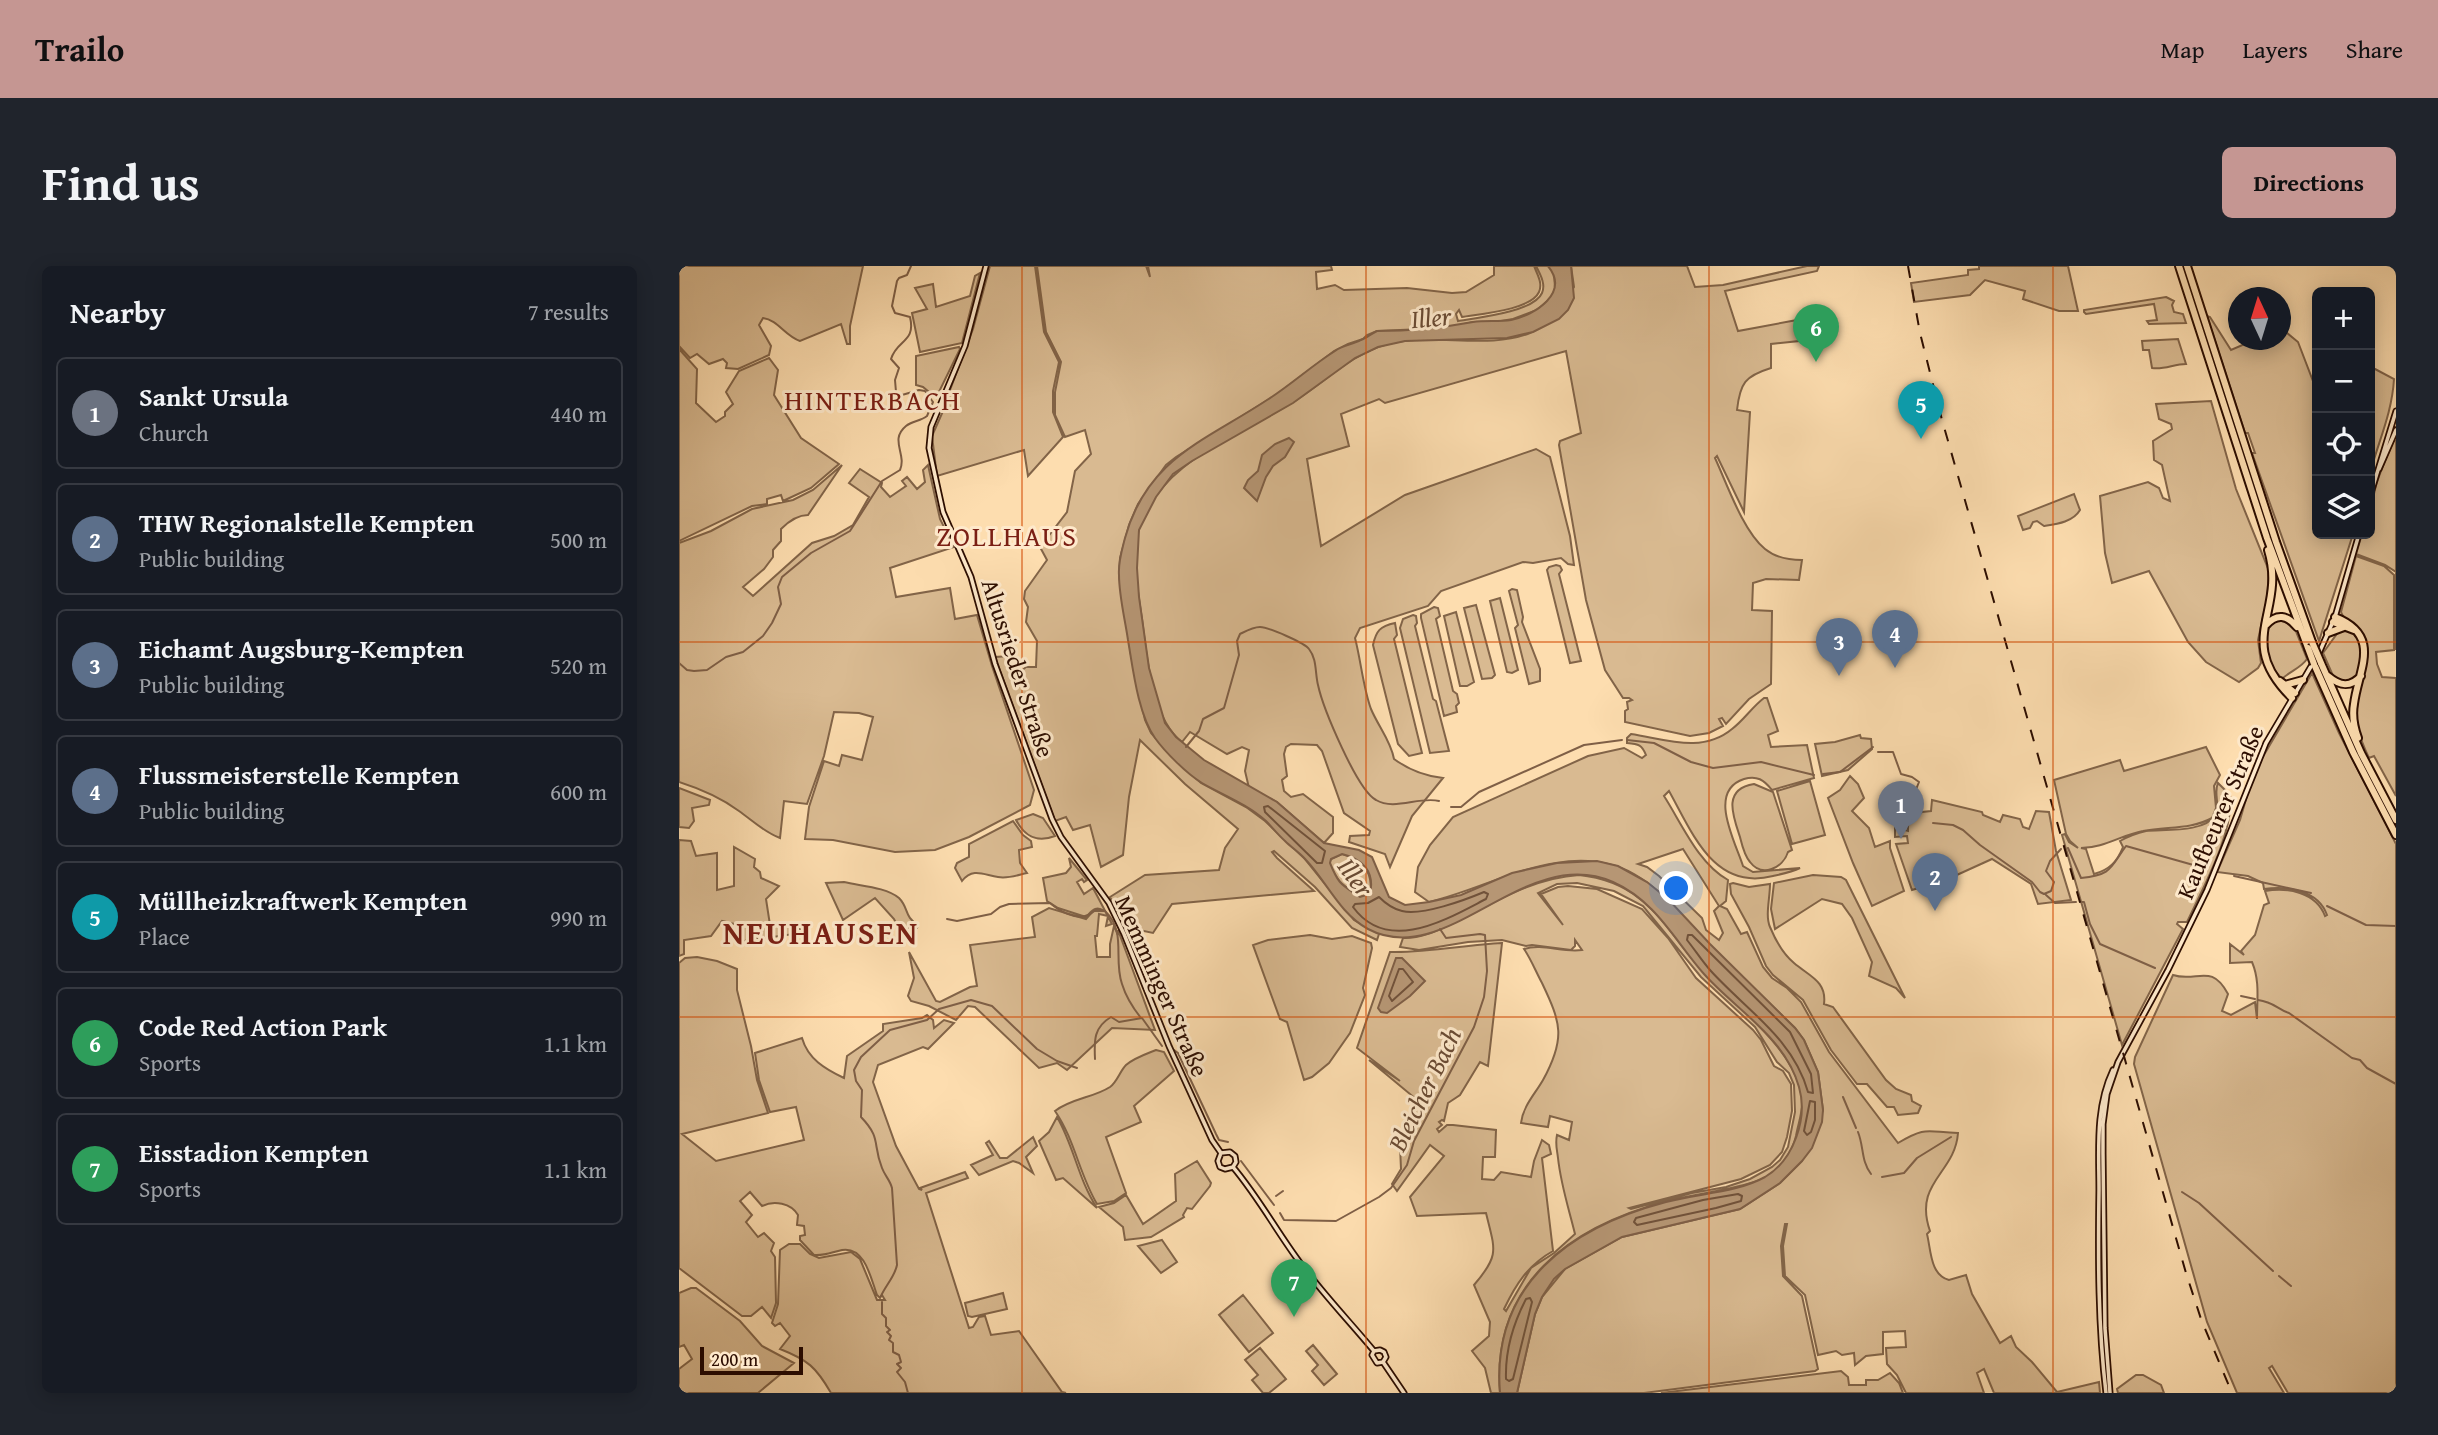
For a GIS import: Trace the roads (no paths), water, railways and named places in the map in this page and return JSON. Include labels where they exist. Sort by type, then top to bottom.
[{"type":"highway","points":[[2179,266],[2191,292],[2310,645],[2353,752],[2396,835]]},
{"type":"highway","points":[[2187,266],[2191,292]]},
{"type":"highway","points":[[2194,301],[2267,538],[2301,631]]},
{"type":"highway","points":[[2267,538],[2272,589],[2262,642],[2264,655],[2282,688],[2294,695]]},
{"type":"highway","points":[[2264,626],[2274,618],[2283,616],[2291,620],[2310,645]]},
{"type":"highway","points":[[2334,620],[2344,627],[2356,630]]},
{"type":"highway","points":[[2334,620],[2349,624],[2356,630],[2363,648],[2365,660],[2353,712],[2361,753]]},
{"type":"highway","points":[[2328,634],[2344,627]]},
{"type":"highway","points":[[2323,676],[2344,685],[2353,683],[2362,675]]},
{"type":"highway","points":[[2323,676],[2396,820]]},
{"type":"highway","points":[[2277,679],[2294,695]]},
{"type":"highway","points":[[2285,685],[2303,680]]},
{"type":"main road","name":"Altusrieder Straße","points":[[986,266],[965,346],[931,427],[929,448],[943,512],[971,577],[995,664],[1044,802]]},
{"type":"main road","points":[[2375,477],[2396,411]]},
{"type":"main road","points":[[2375,477],[2396,430]]},
{"type":"main road","name":"Kaufbeurer Straße","points":[[2108,1393],[2100,1329],[2099,1123],[2103,1095],[2111,1073],[2191,925],[2221,859],[2263,748],[2328,634],[2358,539]]},
{"type":"main road","name":"Memminger Straße","points":[[1044,802],[1061,837],[1109,903],[1124,933],[1172,1052],[1212,1140],[1221,1153]]},
{"type":"main road","name":"Memminger Straße","points":[[1227,1151],[1233,1154],[1236,1162],[1233,1167],[1225,1170],[1220,1167],[1218,1158],[1221,1153],[1227,1151]]},
{"type":"main road","name":"Memminger Straße","points":[[1233,1167],[1259,1200],[1302,1266],[1374,1351]]},
{"type":"main road","name":"Memminger Straße","points":[[1374,1351],[1384,1352],[1386,1357],[1383,1362]]},
{"type":"main road","name":"Memminger Straße","points":[[1374,1351],[1373,1360],[1377,1363],[1383,1362]]},
{"type":"main road","name":"Memminger Straße","points":[[1383,1362],[1404,1393]]},
{"type":"water","points":[[1548,266],[1571,266],[1574,298],[1559,319],[1533,332],[1507,338],[1405,341],[1378,347],[1355,358],[1293,403],[1173,474],[1156,497],[1139,530],[1137,568],[1149,668],[1165,723],[1176,737],[1204,760],[1277,802],[1324,843],[1359,850],[1372,857],[1389,897],[1405,905],[1429,902],[1461,895],[1512,873],[1557,863],[1597,861],[1618,866],[1647,882],[1668,899],[1804,1040],[1818,1072],[1823,1110],[1822,1122],[1812,1148],[1802,1161],[1780,1183],[1740,1209],[1622,1237],[1565,1269],[1554,1279],[1542,1297],[1535,1314],[1517,1393],[1500,1393],[1501,1355],[1509,1321],[1524,1291],[1544,1266],[1569,1245],[1599,1227],[1631,1213],[1666,1202],[1730,1190],[1754,1182],[1775,1170],[1791,1149],[1800,1125],[1801,1099],[1792,1069],[1771,1039],[1704,974],[1653,911],[1628,890],[1613,882],[1580,875],[1548,879],[1427,934],[1398,937],[1368,929],[1358,922],[1341,906],[1306,860],[1266,821],[1196,779],[1164,750],[1155,738],[1144,717],[1137,691],[1121,599],[1119,570],[1125,538],[1135,511],[1148,488],[1181,454],[1276,394],[1341,347],[1358,342],[1377,331],[1425,329],[1478,321],[1506,321],[1520,317],[1547,301],[1555,285],[1554,276]],"holes":[[[1342,854],[1356,859],[1366,868],[1371,879],[1370,894],[1360,897],[1338,880],[1330,863],[1331,859]]]},
{"type":"water","points":[[1289,438],[1294,442],[1285,457],[1273,466],[1266,477],[1257,501],[1244,488],[1248,480],[1258,471],[1262,455],[1275,444]]},
{"type":"water","points":[[1396,958],[1402,958],[1425,981],[1387,1013],[1381,1012],[1378,1008]]},
{"type":"waterway","points":[[679,663],[687,670],[707,670],[726,657],[743,652],[763,636],[781,604],[778,587],[782,577],[811,553],[850,531],[882,481],[900,470],[902,464],[898,442],[901,431],[908,424],[927,416],[933,402],[925,391],[902,395],[896,392],[895,380],[899,368],[891,359],[908,336],[911,325],[910,317],[895,313],[892,306],[897,281],[907,275],[911,266]]},
{"type":"waterway","points":[[1186,747],[1199,731],[1203,719],[1224,708],[1239,655],[1237,641],[1240,634],[1260,627],[1301,643],[1312,653],[1321,696],[1334,729],[1368,793],[1376,800],[1391,804],[1439,801]]},
{"type":"waterway","points":[[1451,807],[1461,807],[1479,792],[1584,745],[1622,740]]},
{"type":"waterway","points":[[1627,740],[1654,743],[1691,762],[1713,768],[1761,762],[1814,775]]},
{"type":"waterway","points":[[1823,774],[1840,772],[1873,747]]},
{"type":"waterway","points":[[1878,752],[1893,752],[1901,774],[1919,782],[1911,802],[1917,815]]},
{"type":"waterway","points":[[1933,823],[1953,825],[1963,830],[2044,894],[2051,891],[2054,882],[2046,871],[2050,861],[2061,849]]},
{"type":"waterway","points":[[2068,848],[2081,878],[2105,872],[2126,846],[2204,868]]},
{"type":"waterway","points":[[2234,876],[2311,893]]},
{"type":"waterway","points":[[2046,895],[2055,903],[2076,902]]},
{"type":"waterway","points":[[2082,902],[2100,944],[2155,968]]},
{"type":"waterway","points":[[947,919],[957,921],[991,914],[1009,904],[1050,903],[1078,917],[1097,909],[1105,911],[1112,919],[1118,936],[1122,984],[1141,1018]]},
{"type":"waterway","points":[[2327,906],[2366,925],[2396,926]]},
{"type":"waterway","name":"Bleicher Bach","points":[[1280,1213],[1284,1220],[1336,1221],[1391,1188],[1407,1165],[1414,1141],[1474,1027],[1484,997],[1487,971],[1485,935],[1446,938],[1440,929]]},
{"type":"waterway","points":[[2241,996],[2255,999]]},
{"type":"waterway","name":"Bleicher Bach","points":[[881,1296],[897,1265],[892,1188],[879,1160],[872,1131],[861,1117],[862,1090],[856,1081],[854,1070],[861,1057],[890,1030],[927,1020],[939,1009],[971,1000],[992,1006],[1037,1049],[1057,1061],[1077,1068]]},
{"type":"waterway","points":[[2258,1000],[2289,1013],[2352,1058],[2360,1060],[2367,1068],[2396,1084]]},
{"type":"waterway","name":"Bleicher Bach","points":[[1095,1059],[1096,1035],[1101,1025],[1111,1017],[1119,1022],[1142,1018],[1162,1046]]},
{"type":"waterway","name":"Bleicher Bach","points":[[1174,1050],[1178,1053],[1219,1140],[1228,1142]]},
{"type":"waterway","points":[[1843,1097],[1856,1128]]},
{"type":"waterway","points":[[1858,1132],[1871,1174]]},
{"type":"waterway","points":[[1882,1177],[1904,1173],[1917,1158],[1951,1137]]},
{"type":"waterway","name":"Bleicher Bach","points":[[1241,1161],[1274,1205]]},
{"type":"waterway","points":[[1276,1196],[1283,1191]]},
{"type":"waterway","points":[[2182,1192],[2199,1203],[2273,1271]]},
{"type":"waterway","points":[[2279,1276],[2291,1286]]},
{"type":"waterway","name":"Bleicher Bach","points":[[882,1302],[882,1314],[890,1330],[887,1332],[891,1336],[889,1340],[893,1343],[893,1352],[899,1355],[901,1362],[897,1364],[901,1368],[897,1372],[905,1382],[908,1393]]},
{"type":"railway","points":[[1908,266],[1920,333],[1942,420],[2186,1273],[2201,1319],[2232,1393]]},
{"type":"place","name":"Code Red Action Park","points":[[1816,362]]},
{"type":"place","name":"Müllheizkraftwerk Kempten","points":[[1921,439]]},
{"type":"place","name":"Flussmeisterstelle Kempten","points":[[1895,668]]},
{"type":"place","name":"Eichamt Augsburg-Kempten","points":[[1839,676]]},
{"type":"place","name":"Sankt Ursula","points":[[1901,839]]},
{"type":"place","name":"THW Regionalstelle Kempten","points":[[1935,911]]},
{"type":"place","name":"Eisstadion Kempten","points":[[1294,1317]]},
{"type":"district","name":"HINTERBACH","points":[[873,399]]},
{"type":"district","name":"ZOLLHAUS","points":[[1007,535]]},
{"type":"district","name":"NEUHAUSEN","points":[[821,932]]},
{"type":"water label","name":"Iller","points":[[1431,317]]},
{"type":"water label","name":"Iller","points":[[1356,877]]}]
